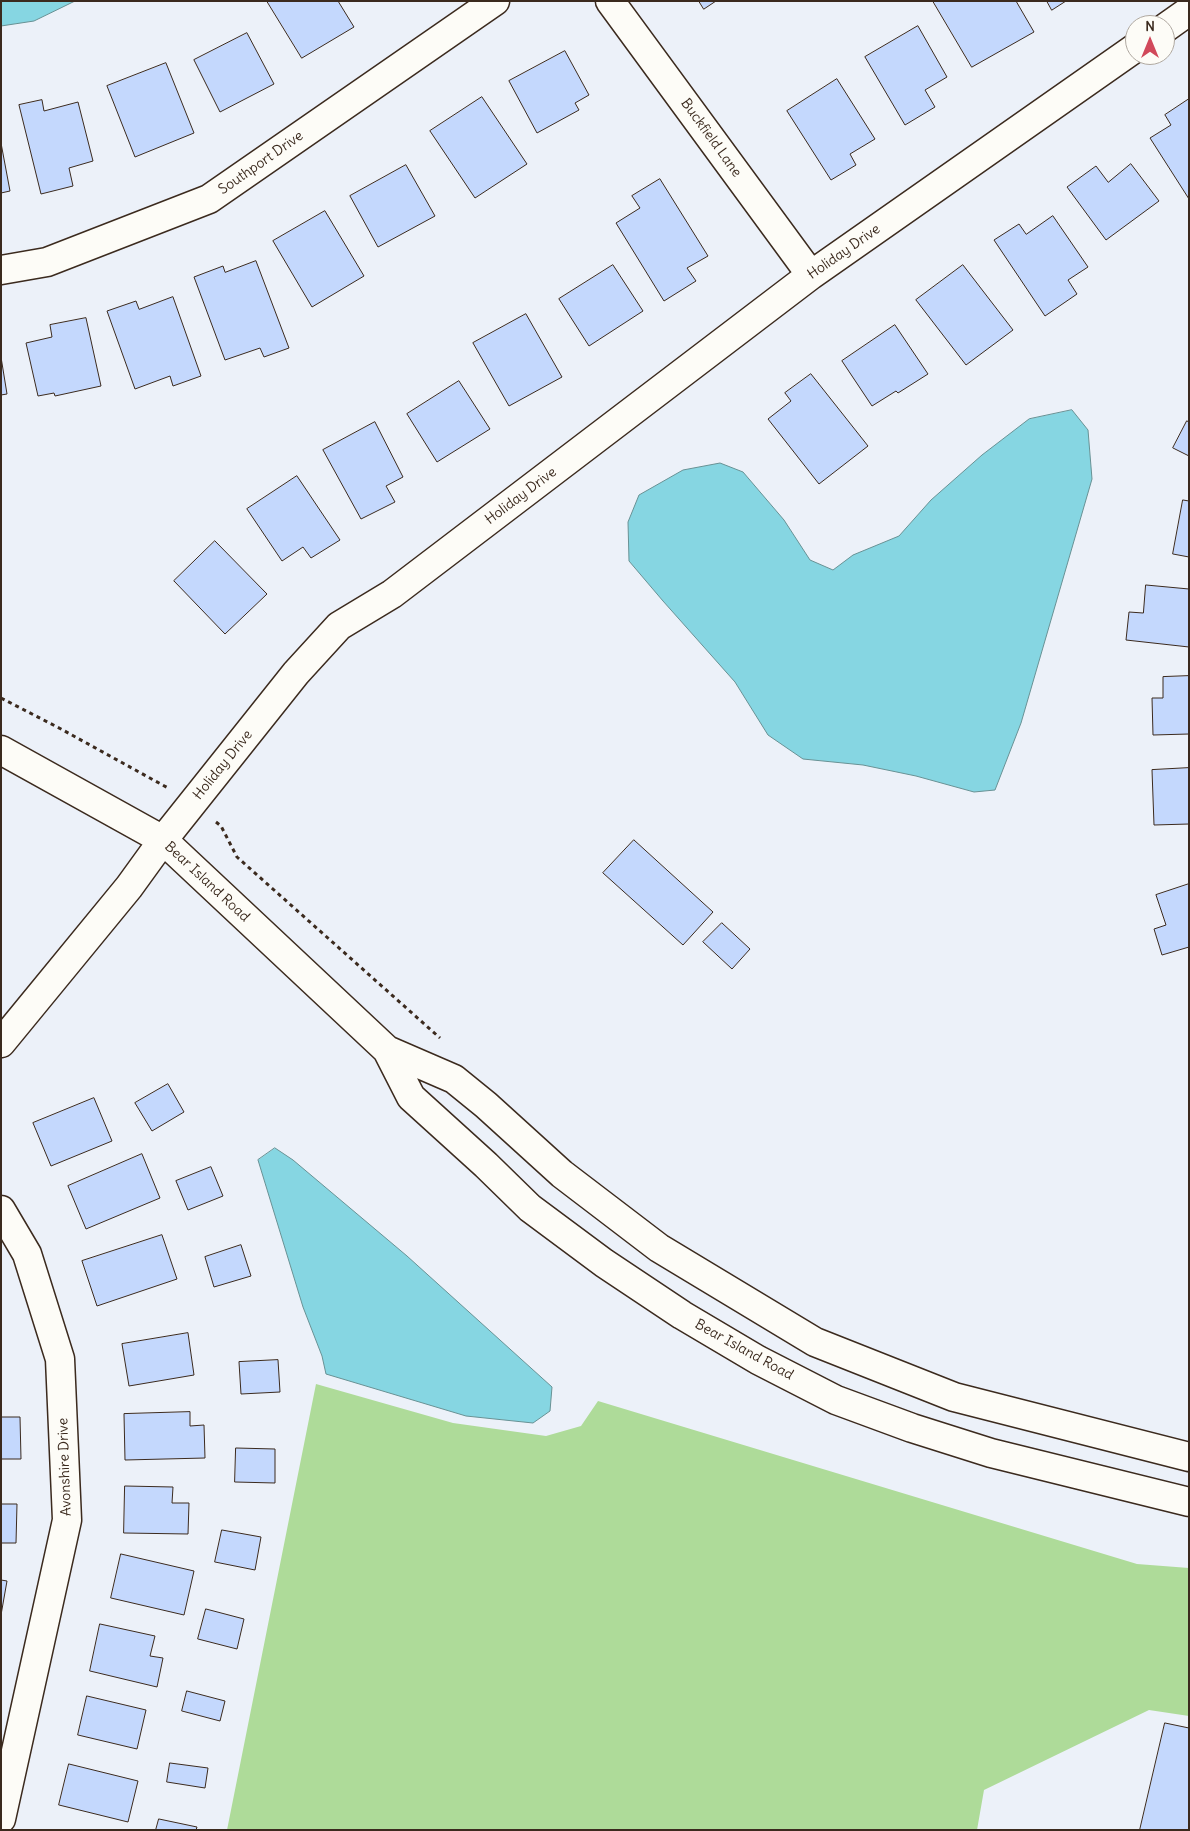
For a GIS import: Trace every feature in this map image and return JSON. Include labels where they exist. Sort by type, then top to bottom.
[{"type":"street","name":"Southport Drive","points":[[1,270],[47,262],[209,199],[495,1]]},
{"type":"street","name":"Buckfield Lane","points":[[610,1],[811,275]]},
{"type":"street","points":[[1175,21],[1189,11]]},
{"type":"street","name":"Holiday Drive","points":[[1,1042],[129,887],[162,840],[296,673],[339,626],[392,594],[811,275],[1125,55]]},
{"type":"street","name":"Bear Island Road","points":[[1,750],[162,840],[387,1050],[411,1097],[530,1208],[604,1262],[682,1315],[758,1360],[836,1400],[912,1428],[991,1453],[1189,1502]]},
{"type":"street","name":"Bear Island Road","points":[[387,1050],[454,1079],[486,1105],[562,1174],[659,1248],[815,1342],[954,1398],[1189,1457]]},
{"type":"street","name":"Avonshire Drive","points":[[1,1210],[27,1254],[60,1359],[67,1520],[1,1819]]},
{"type":"path","points":[[1,698],[160,782],[221,826],[237,857],[442,1041]]},
{"type":"green space","points":[[316,1384],[453,1423],[546,1436],[581,1426],[598,1401],[1137,1564],[1189,1568],[1189,1716],[1149,1710],[984,1790],[977,1830],[227,1830]]},
{"type":"water","points":[[1,1],[75,1],[34,21],[1,26]]},
{"type":"water","points":[[1072,410],[1088,430],[1092,479],[1021,723],[995,790],[974,792],[916,776],[863,765],[803,759],[768,735],[735,682],[629,561],[628,522],[639,495],[683,470],[720,463],[743,472],[784,520],[810,560],[833,570],[853,555],[899,536],[931,500],[982,455],[1029,419]]},
{"type":"water","points":[[275,1148],[293,1160],[407,1256],[552,1387],[550,1411],[533,1423],[466,1416],[326,1374],[322,1356],[303,1307],[258,1160]]},
{"type":"building","points":[[267,1],[338,1],[354,27],[302,58]]},
{"type":"building","points":[[699,1],[716,1],[704,9]]},
{"type":"building","points":[[933,1],[1016,1],[1034,32],[972,67]]},
{"type":"building","points":[[1047,1],[1066,1],[1052,10]]},
{"type":"building","points":[[918,26],[947,77],[925,90],[935,107],[905,125],[865,57]]},
{"type":"building","points":[[247,33],[274,84],[220,112],[194,60]]},
{"type":"building","points":[[565,51],[589,95],[575,103],[579,110],[537,133],[509,81]]},
{"type":"building","points":[[166,63],[194,133],[135,157],[107,86]]},
{"type":"building","points":[[837,79],[875,139],[850,154],[856,165],[831,180],[787,111]]},
{"type":"building","points":[[482,97],[527,164],[475,198],[430,131]]},
{"type":"building","points":[[1189,99],[1189,199],[1150,138],[1171,125],[1165,115]]},
{"type":"building","points":[[42,100],[44,111],[78,102],[93,161],[69,168],[73,186],[41,194],[19,105]]},
{"type":"building","points":[[1,143],[10,191],[1,193]]},
{"type":"building","points":[[1131,164],[1159,201],[1106,240],[1067,187],[1096,166],[1108,182]]},
{"type":"building","points":[[406,165],[435,216],[378,247],[350,196]]},
{"type":"building","points":[[660,179],[708,256],[687,268],[696,281],[664,301],[616,223],[640,208],[632,196]]},
{"type":"building","points":[[325,211],[364,276],[312,307],[273,241]]},
{"type":"building","points":[[1053,216],[1088,267],[1068,280],[1077,294],[1045,316],[994,240],[1019,224],[1026,234]]},
{"type":"building","points":[[256,261],[289,348],[264,357],[260,348],[225,360],[194,277],[223,266],[225,272]]},
{"type":"building","points":[[613,265],[643,311],[589,346],[559,299]]},
{"type":"building","points":[[963,265],[1013,330],[966,365],[916,300]]},
{"type":"building","points":[[173,297],[201,376],[173,386],[170,376],[135,389],[107,311],[136,301],[139,309]]},
{"type":"building","points":[[526,314],[562,377],[509,406],[473,343]]},
{"type":"building","points":[[86,318],[101,386],[55,396],[54,393],[38,396],[26,343],[52,337],[50,325]]},
{"type":"building","points":[[895,325],[928,374],[898,393],[896,391],[872,406],[842,361]]},
{"type":"building","points":[[1,357],[7,394],[1,395]]},
{"type":"building","points":[[811,374],[868,446],[819,484],[768,419],[791,401],[785,393]]},
{"type":"building","points":[[459,381],[490,429],[437,462],[407,414]]},
{"type":"building","points":[[1187,421],[1189,422],[1189,456],[1173,448]]},
{"type":"building","points":[[375,422],[403,477],[386,486],[395,502],[361,519],[323,450]]},
{"type":"building","points":[[297,476],[340,540],[311,558],[303,547],[282,561],[247,509]]},
{"type":"building","points":[[1183,500],[1189,501],[1189,557],[1173,554]]},
{"type":"building","points":[[215,541],[267,594],[225,634],[174,581]]},
{"type":"building","points":[[1146,585],[1189,589],[1189,647],[1126,640],[1129,612],[1143,613]]},
{"type":"building","points":[[1189,676],[1189,734],[1153,735],[1152,698],[1163,698],[1163,677]]},
{"type":"building","points":[[1189,768],[1189,824],[1154,825],[1152,770]]},
{"type":"building","points":[[634,840],[713,912],[683,945],[603,873]]},
{"type":"building","points":[[1189,884],[1189,947],[1162,955],[1154,929],[1166,925],[1156,895]]},
{"type":"building","points":[[722,923],[750,949],[732,969],[703,942]]},
{"type":"building","points":[[168,1084],[184,1112],[152,1131],[135,1103]]},
{"type":"building","points":[[94,1098],[112,1141],[51,1166],[33,1123]]},
{"type":"building","points":[[142,1154],[160,1198],[86,1229],[68,1186]]},
{"type":"building","points":[[211,1167],[223,1196],[188,1210],[176,1181]]},
{"type":"building","points":[[162,1235],[177,1279],[97,1306],[82,1261]]},
{"type":"building","points":[[241,1245],[251,1276],[214,1287],[205,1257]]},
{"type":"building","points":[[188,1333],[194,1375],[129,1386],[122,1344]]},
{"type":"building","points":[[278,1360],[280,1392],[241,1394],[239,1362]]},
{"type":"building","points":[[190,1412],[190,1426],[204,1425],[205,1458],[125,1460],[124,1414]]},
{"type":"building","points":[[1,1417],[20,1417],[21,1459],[1,1459]]},
{"type":"building","points":[[236,1448],[275,1449],[275,1483],[235,1482]]},
{"type":"building","points":[[125,1486],[173,1487],[172,1503],[189,1503],[188,1534],[124,1533]]},
{"type":"building","points":[[1,1504],[17,1504],[16,1543],[1,1543]]},
{"type":"building","points":[[222,1530],[261,1537],[255,1570],[215,1562]]},
{"type":"building","points":[[121,1554],[194,1571],[184,1615],[111,1598]]},
{"type":"building","points":[[1,1580],[7,1581],[1,1615]]},
{"type":"building","points":[[206,1609],[244,1619],[237,1649],[198,1639]]},
{"type":"building","points":[[100,1624],[155,1636],[150,1656],[163,1658],[157,1687],[90,1671]]},
{"type":"building","points":[[187,1691],[225,1701],[220,1721],[182,1711]]},
{"type":"building","points":[[87,1696],[146,1710],[137,1749],[78,1735]]},
{"type":"building","points":[[1165,1723],[1189,1728],[1189,1830],[1140,1830]]},
{"type":"building","points":[[170,1763],[208,1768],[205,1788],[167,1782]]},
{"type":"building","points":[[69,1764],[138,1781],[128,1822],[59,1805]]},
{"type":"building","points":[[159,1819],[197,1827],[196,1830],[156,1830]]}]
